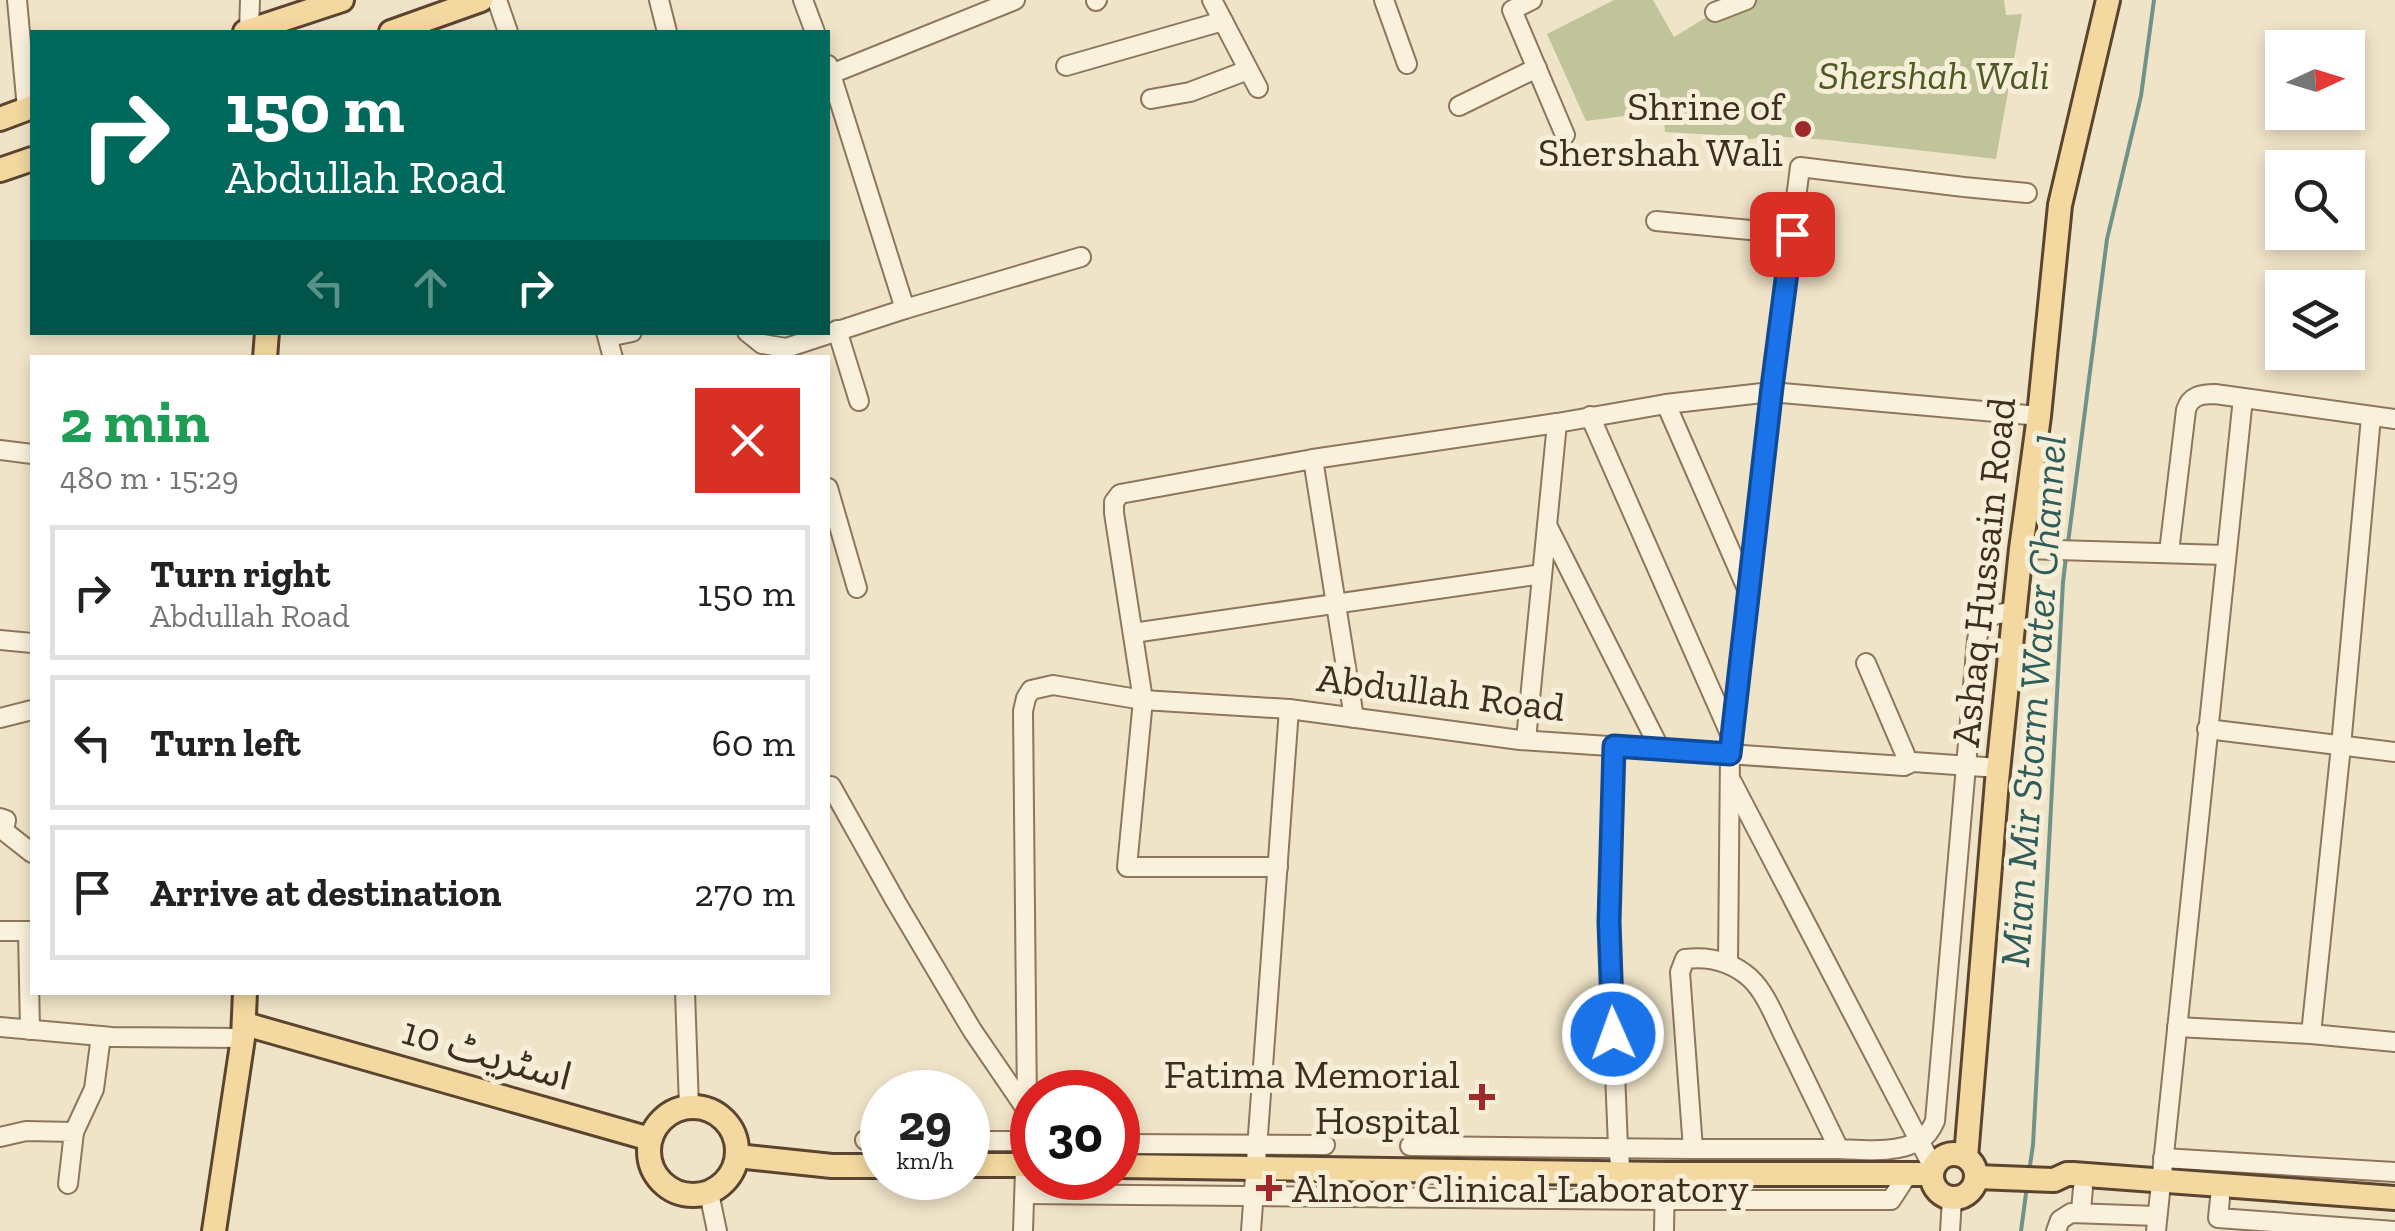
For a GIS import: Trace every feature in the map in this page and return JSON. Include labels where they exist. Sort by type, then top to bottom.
[{"type":"main road","points":[[253,30],[342,0]]},
{"type":"main road","points":[[397,30],[481,0]]},
{"type":"main road","name":"Ashaq Hussain Road","points":[[1971,1167],[1974,1065],[1998,774],[2060,205],[2108,0]]},
{"type":"main road","points":[[0,119],[30,108]]},
{"type":"main road","points":[[0,170],[30,160]]},
{"type":"main road","points":[[214,1231],[244,1031],[245,995]]},
{"type":"main road","name":"اسٹریٹ 10","points":[[244,1031],[650,1139]]},
{"type":"main road","points":[[705,1108],[730,1126],[737,1156],[728,1178],[709,1193],[681,1194],[658,1179],[648,1153],[650,1139],[656,1126],[676,1110],[705,1108]]},
{"type":"main road","points":[[1140,1165],[1256,1157],[1665,1174],[1924,1172],[1951,1154],[1971,1167],[2003,1178],[2073,1188],[2220,1198],[2336,1222],[2395,1212]]},
{"type":"main road","points":[[737,1156],[860,1166]]},
{"type":"main road","points":[[1924,1172],[1939,1194],[1952,1199],[1972,1190],[1971,1167]]},
{"type":"main road","points":[[2159,1196],[2395,1198]]},
{"type":"street","points":[[17,0],[30,108]]},
{"type":"street","points":[[247,30],[250,0]]},
{"type":"street","points":[[497,0],[507,30]]},
{"type":"street","points":[[659,0],[666,30]]},
{"type":"street","points":[[803,0],[814,30]]},
{"type":"street","points":[[830,69],[1016,0]]},
{"type":"street","points":[[1212,0],[1258,88]]},
{"type":"street","points":[[1384,0],[1406,64]]},
{"type":"street","points":[[1532,0],[1512,10],[1565,135]]},
{"type":"street","points":[[1715,12],[1746,0]]},
{"type":"street","points":[[1066,66],[1223,21]]},
{"type":"street","points":[[1459,106],[1536,68]]},
{"type":"street","points":[[1151,100],[1190,92],[1248,70]]},
{"type":"street","points":[[830,72],[904,309]]},
{"type":"street","points":[[1728,963],[1731,746],[1800,170],[1803,166],[2027,193]]},
{"type":"street","points":[[1656,221],[1792,234]]},
{"type":"street","points":[[830,333],[1081,257]]},
{"type":"street","points":[[837,330],[859,401]]},
{"type":"street","points":[[751,335],[762,344],[787,353],[826,335]]},
{"type":"street","points":[[1278,868],[1127,867],[1143,700],[1114,513],[1114,502],[1120,494],[1313,459],[1666,404],[1771,392],[2039,416]]},
{"type":"street","points":[[2169,552],[2188,404],[2195,397],[2205,394],[2243,398],[2395,419]]},
{"type":"street","points":[[2159,1196],[2243,398]]},
{"type":"street","points":[[1666,404],[1748,591]]},
{"type":"street","points":[[1590,416],[1731,746]]},
{"type":"street","points":[[2311,1034],[2371,416]]},
{"type":"street","points":[[1526,740],[1557,423]]},
{"type":"street","points":[[0,450],[30,454]]},
{"type":"street","points":[[1313,459],[1354,718]]},
{"type":"street","points":[[830,495],[857,588]]},
{"type":"street","points":[[1547,525],[1660,749]]},
{"type":"street","points":[[2021,549],[2225,555]]},
{"type":"street","points":[[1132,633],[1542,574]]},
{"type":"street","points":[[1410,1146],[1872,1151],[1920,1141],[1935,1120],[1980,624],[1984,617],[2014,611]]},
{"type":"street","points":[[0,640],[30,643]]},
{"type":"street","points":[[1866,663],[1905,754],[1904,766]]},
{"type":"street","name":"Abdullah Road","points":[[1027,1070],[1024,710],[1031,690],[1053,685],[1143,700],[1290,710],[1526,740],[1660,749],[1731,746],[1904,766],[1914,772],[1998,774]]},
{"type":"street","points":[[0,718],[30,710]]},
{"type":"street","points":[[1250,1231],[1290,710]]},
{"type":"street","points":[[2207,729],[2395,752]]},
{"type":"street","points":[[1614,746],[1609,922],[1622,1173]]},
{"type":"street","points":[[1140,1195],[1892,1200],[1924,1172],[1920,1141],[1730,778]]},
{"type":"street","points":[[832,786],[972,1030],[1010,1085]]},
{"type":"street","points":[[0,818],[6,820],[4,830],[30,851]]},
{"type":"street","points":[[0,931],[30,932],[30,1030]]},
{"type":"street","points":[[1693,1149],[1680,972],[1686,959],[1699,957],[1728,963],[1751,979],[1764,997],[1839,1150]]},
{"type":"street","points":[[685,995],[689,1107]]},
{"type":"street","points":[[0,1027],[100,1036],[244,1031]]},
{"type":"street","points":[[2177,1028],[2395,1042]]},
{"type":"street","points":[[68,1184],[74,1132],[94,1089],[100,1036]]},
{"type":"street","points":[[1941,1062],[1974,1065]]},
{"type":"street","points":[[0,1136],[26,1130],[74,1132]]},
{"type":"street","points":[[1140,1146],[1256,1157],[1325,1146]]},
{"type":"street","points":[[2056,1231],[2073,1188],[2159,1196],[2395,1172]]},
{"type":"street","points":[[1664,1231],[1665,1174]]},
{"type":"street","points":[[709,1193],[717,1231]]},
{"type":"street","points":[[1950,1231],[1952,1199]]},
{"type":"street","points":[[1024,1231],[1025,1200]]},
{"type":"street","points":[[2336,1222],[2395,1231]]},
{"type":"green space","name":"Shershah Wali","points":[[1614,0],[1653,0],[1674,37],[1715,12],[1746,0],[2004,0],[2006,15],[2022,14],[1996,159],[1769,136],[1719,144],[1717,135],[1665,132],[1663,111],[1586,121],[1547,34]]},
{"type":"waterway","name":"Mian Mir Storm Water Channel","points":[[2068,543],[2107,239],[2141,96],[2154,0]]},
{"type":"waterway","name":"Mian Mir Storm Water Channel","points":[[2029,1172],[2066,557]]},
{"type":"waterway","name":"Mian Mir Storm Water Channel","points":[[2021,1231],[2027,1186]]},
{"type":"place","name":"Shrine of Shershah Wali","points":[[1803,129]]},
{"type":"place","name":"Fatima Memorial Hospital","points":[[1482,1097]]},
{"type":"place","name":"Alnoor Clinical Laboratory","points":[[1269,1188]]},
{"type":"route","points":[[1613,1034],[1609,922],[1614,746],[1730,754],[1792,234]]}]
